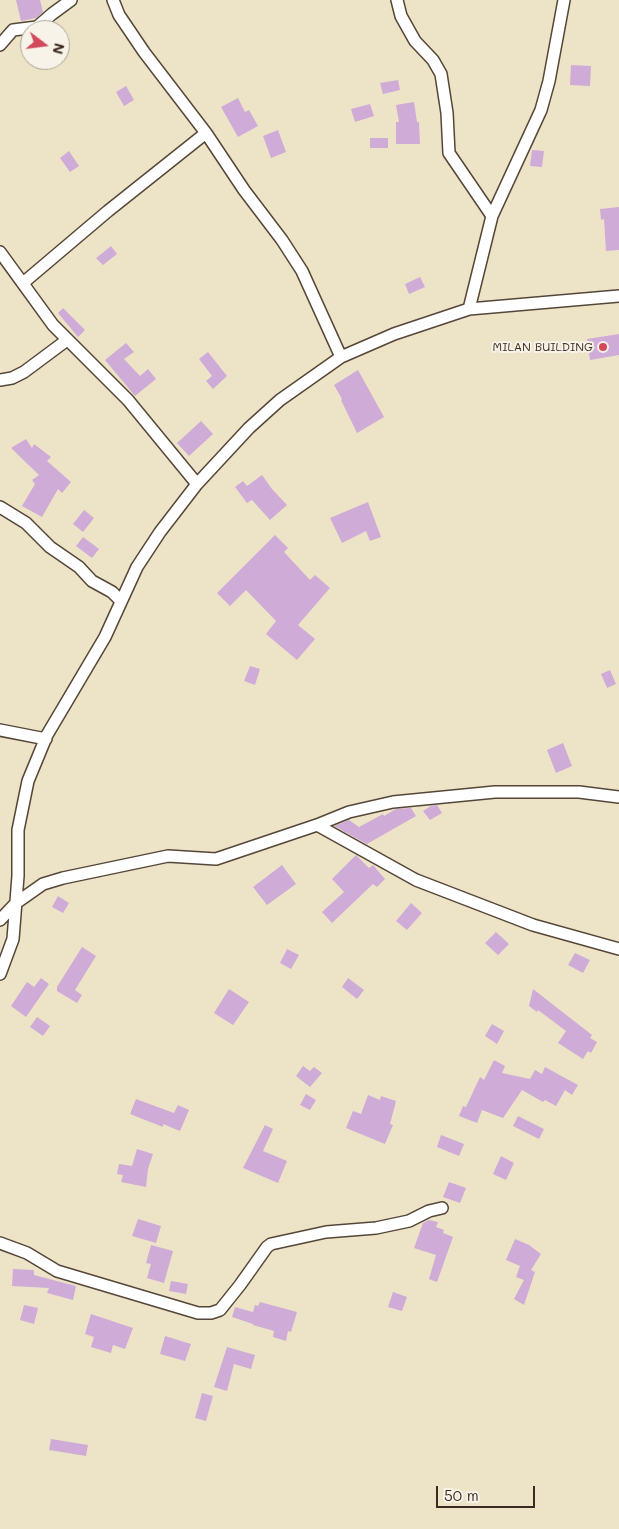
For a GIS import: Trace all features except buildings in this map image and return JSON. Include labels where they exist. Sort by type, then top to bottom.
[{"type":"street","points":[[0,45],[13,30],[37,27],[71,0]]},
{"type":"street","points":[[113,0],[119,15],[144,52],[206,133],[302,271],[341,357]]},
{"type":"street","points":[[397,0],[401,16],[415,40],[433,60],[441,74],[447,113],[449,153],[492,216]]},
{"type":"street","points":[[469,309],[492,216],[541,110],[549,81],[564,0]]},
{"type":"street","points":[[23,282],[206,133]]},
{"type":"street","points":[[0,252],[53,325],[128,400],[197,484]]},
{"type":"street","points":[[0,974],[13,939],[18,830],[28,781],[46,739],[105,636],[137,567],[160,532],[197,484],[249,428],[274,406],[341,357],[394,334],[469,309],[619,296]]},
{"type":"street","points":[[0,380],[12,378],[24,372],[67,340]]},
{"type":"street","points":[[0,507],[26,523],[50,547],[79,566],[92,580],[112,592],[121,601]]},
{"type":"street","points":[[0,730],[46,739]]},
{"type":"street","points":[[0,920],[16,903],[42,884],[168,856],[216,859],[317,825],[349,812],[402,801],[495,792],[579,792],[619,796]]},
{"type":"street","points":[[317,825],[416,880],[533,925],[619,949]]},
{"type":"street","points":[[0,1243],[27,1253],[57,1271],[198,1313],[212,1313],[220,1310],[270,1244],[326,1232],[376,1228],[409,1221],[429,1211],[442,1208]]},
{"type":"place","name":"MILAN BUILDING","points":[[603,347]]}]
